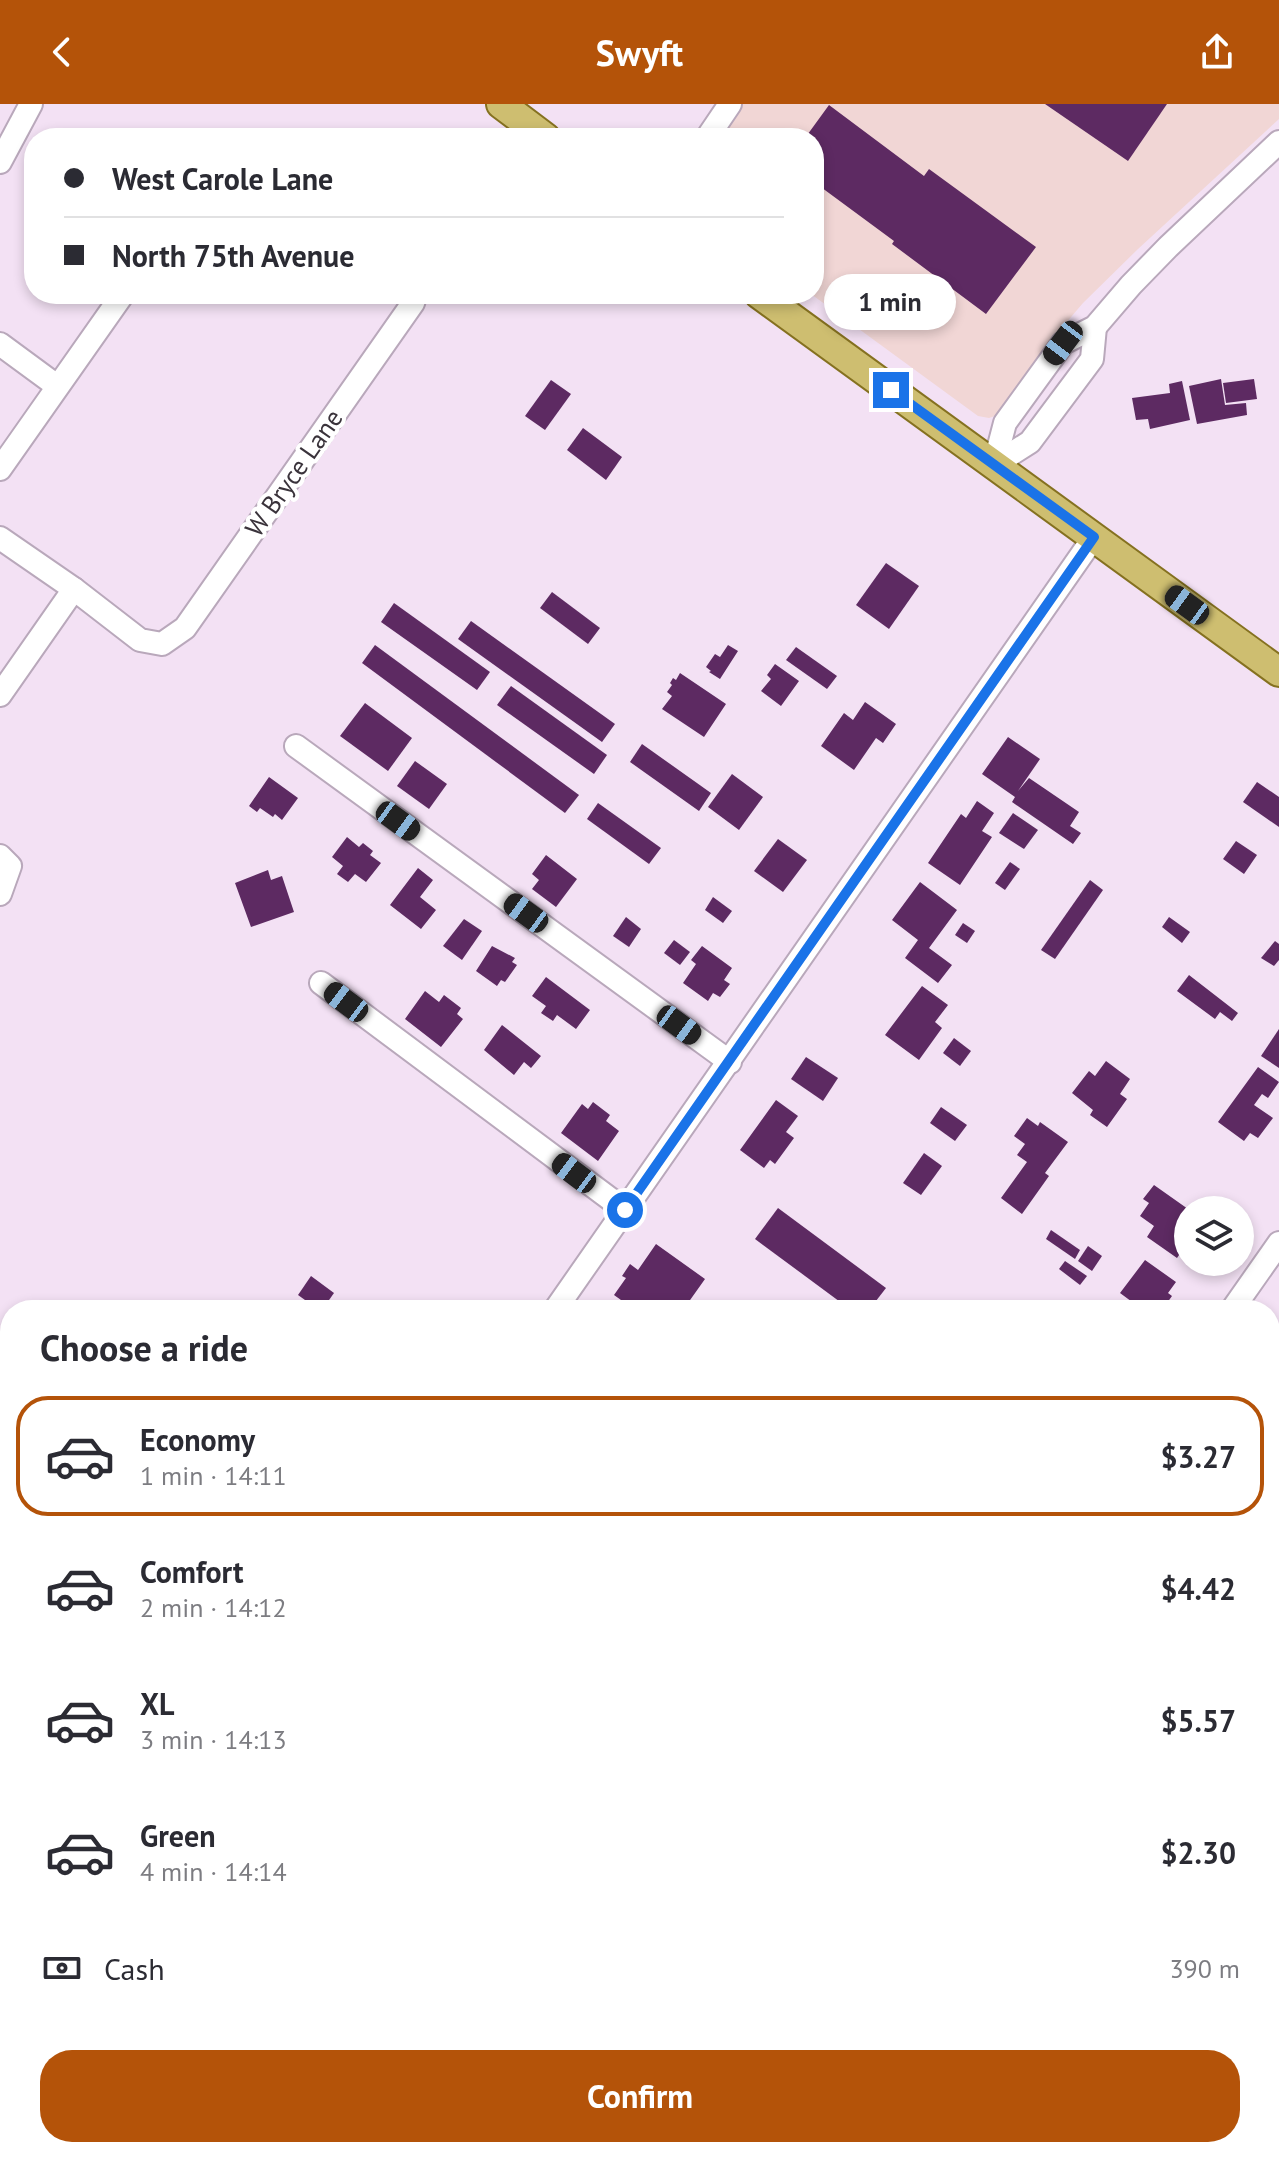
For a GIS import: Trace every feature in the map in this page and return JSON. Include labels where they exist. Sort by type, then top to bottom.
[{"type":"main road","points":[[501,104],[533,128]]},
{"type":"main road","points":[[773,304],[1279,672]]},
{"type":"street","points":[[0,162],[31,104]]},
{"type":"street","points":[[714,128],[730,104]]},
{"type":"street","points":[[994,465],[1005,423],[1063,343],[1095,327],[1168,247],[1279,142]]},
{"type":"street","points":[[0,469],[116,304]]},
{"type":"street","name":"W Bryce Lane","points":[[74,589],[140,640],[162,644],[185,628],[412,304]]},
{"type":"street","points":[[994,465],[1030,442],[1092,359],[1095,327]]},
{"type":"street","points":[[0,344],[57,386]]},
{"type":"street","points":[[562,1300],[1094,537]]},
{"type":"street","points":[[0,538],[74,589],[0,695]]},
{"type":"street","points":[[296,746],[730,1062]]},
{"type":"street","points":[[0,894],[5,861]]},
{"type":"street","points":[[321,983],[625,1210]]},
{"type":"street","points":[[1239,1300],[1279,1243]]},
{"type":"shaded area","points":[[741,104],[1279,104],[1279,119],[1083,303],[1054,337],[1007,404],[998,415],[989,418],[978,416],[824,303],[824,128],[725,128]]},
{"type":"building","points":[[1045,104],[1167,104],[1128,161]]},
{"type":"building","points":[[829,105],[924,176],[929,169],[1036,247],[986,314],[824,189],[824,128],[812,128]]},
{"type":"building","points":[[1221,379],[1225,405],[1246,403],[1247,415],[1197,424],[1189,386]]},
{"type":"building","points":[[1254,379],[1257,399],[1226,403],[1223,383]]},
{"type":"building","points":[[551,380],[571,394],[545,430],[525,416]]},
{"type":"building","points":[[1182,381],[1190,420],[1150,429],[1148,419],[1136,420],[1132,398],[1170,393],[1169,384]]},
{"type":"building","points":[[583,428],[622,457],[606,480],[567,450]]},
{"type":"building","points":[[886,563],[919,586],[889,629],[856,605]]},
{"type":"building","points":[[552,592],[600,628],[588,644],[540,608]]},
{"type":"building","points":[[394,603],[490,672],[477,690],[381,622]]},
{"type":"building","points":[[471,621],[615,724],[602,742],[458,639]]},
{"type":"building","points":[[375,645],[579,795],[565,813],[362,663]]},
{"type":"building","points":[[728,645],[738,651],[720,679],[706,667],[715,654],[720,657]]},
{"type":"building","points":[[796,647],[837,676],[827,689],[786,660]]},
{"type":"building","points":[[775,664],[799,681],[781,706],[761,691],[771,679],[767,675]]},
{"type":"building","points":[[680,673],[726,704],[704,737],[662,709],[672,696],[667,692],[672,685],[670,683]]},
{"type":"building","points":[[511,686],[607,755],[594,774],[497,705]]},
{"type":"building","points":[[865,702],[896,724],[883,743],[876,738],[854,770],[821,746],[844,713],[853,720]]},
{"type":"building","points":[[365,703],[412,738],[388,771],[340,736]]},
{"type":"building","points":[[1008,737],[1040,759],[1018,791],[1029,778],[1079,812],[1070,826],[1081,833],[1073,844],[1012,802],[1015,797],[982,774]]},
{"type":"building","points":[[642,744],[711,793],[699,811],[630,762]]},
{"type":"building","points":[[415,761],[447,784],[429,809],[397,786]]},
{"type":"building","points":[[732,774],[763,797],[739,830],[708,807]]},
{"type":"building","points":[[269,777],[298,798],[282,820],[275,814],[273,817],[260,808],[257,812],[249,806]]},
{"type":"building","points":[[1257,782],[1279,797],[1279,827],[1243,802]]},
{"type":"building","points":[[977,801],[994,813],[982,831],[992,837],[960,885],[928,863],[961,814],[966,818]]},
{"type":"building","points":[[598,803],[661,848],[649,864],[587,819]]},
{"type":"building","points":[[1013,813],[1038,830],[1024,849],[999,833]]},
{"type":"building","points":[[347,837],[359,847],[363,843],[373,851],[370,855],[381,863],[366,882],[355,874],[348,882],[337,874],[343,866],[332,857]]},
{"type":"building","points":[[778,839],[807,860],[783,892],[754,871]]},
{"type":"building","points":[[1236,841],[1257,855],[1244,874],[1223,859]]},
{"type":"building","points":[[546,855],[577,879],[556,907],[532,889],[539,880],[532,874]]},
{"type":"building","points":[[1010,862],[1020,869],[1005,890],[995,883]]},
{"type":"building","points":[[418,868],[433,880],[420,897],[436,910],[421,929],[390,905]]},
{"type":"building","points":[[268,870],[271,880],[282,876],[294,912],[251,927],[235,883]]},
{"type":"building","points":[[1090,880],[1103,890],[1055,959],[1041,950]]},
{"type":"building","points":[[920,882],[957,910],[929,948],[952,965],[938,983],[905,958],[918,940],[892,920]]},
{"type":"building","points":[[713,897],[732,911],[723,923],[705,910]]},
{"type":"building","points":[[626,917],[641,929],[629,947],[613,936]]},
{"type":"building","points":[[1169,917],[1190,932],[1182,943],[1162,927]]},
{"type":"building","points":[[464,919],[482,931],[462,960],[443,946]]},
{"type":"building","points":[[963,923],[975,931],[967,943],[955,935]]},
{"type":"building","points":[[674,940],[690,952],[680,965],[664,953]]},
{"type":"building","points":[[1275,941],[1279,944],[1279,960],[1274,966],[1261,958]]},
{"type":"building","points":[[492,946],[515,958],[512,962],[517,965],[505,982],[501,980],[497,986],[476,971]]},
{"type":"building","points":[[702,946],[732,968],[724,980],[730,984],[720,997],[713,993],[708,1001],[683,983],[696,964],[691,960]]},
{"type":"building","points":[[1189,975],[1238,1013],[1232,1021],[1220,1012],[1215,1019],[1177,991]]},
{"type":"building","points":[[546,977],[590,1010],[576,1029],[557,1015],[553,1021],[541,1013],[546,1006],[532,996]]},
{"type":"building","points":[[922,986],[948,1005],[935,1022],[942,1028],[919,1060],[885,1035]]},
{"type":"building","points":[[425,991],[439,1002],[444,995],[461,1008],[457,1014],[463,1019],[441,1047],[405,1019]]},
{"type":"building","points":[[502,1025],[541,1056],[531,1068],[524,1062],[514,1075],[484,1050]]},
{"type":"building","points":[[1279,1029],[1279,1068],[1261,1056]]},
{"type":"building","points":[[954,1038],[971,1051],[960,1066],[943,1053]]},
{"type":"building","points":[[806,1057],[838,1078],[823,1101],[791,1079]]},
{"type":"building","points":[[1106,1061],[1130,1079],[1120,1094],[1127,1099],[1107,1127],[1090,1115],[1093,1110],[1072,1093],[1089,1071],[1095,1076]]},
{"type":"building","points":[[1258,1067],[1279,1082],[1268,1098],[1262,1094],[1254,1105],[1273,1118],[1258,1138],[1250,1133],[1244,1141],[1218,1122]]},
{"type":"building","points":[[776,1100],[798,1116],[786,1132],[794,1138],[775,1164],[770,1160],[764,1168],[740,1150]]},
{"type":"building","points":[[593,1102],[610,1115],[606,1121],[619,1131],[598,1161],[561,1133],[582,1104],[588,1109]]},
{"type":"building","points":[[941,1107],[967,1125],[955,1141],[930,1123]]},
{"type":"building","points":[[1027,1118],[1038,1126],[1040,1122],[1068,1142],[1045,1173],[1049,1176],[1022,1214],[1001,1198],[1027,1162],[1017,1155],[1025,1144],[1014,1136]]},
{"type":"building","points":[[924,1153],[942,1166],[921,1195],[903,1183]]},
{"type":"building","points":[[1154,1185],[1174,1199],[1174,1256],[1147,1237],[1154,1226],[1140,1216],[1149,1203],[1143,1199]]},
{"type":"building","points":[[778,1208],[886,1288],[877,1300],[837,1300],[755,1239]]},
{"type":"building","points":[[1051,1230],[1080,1250],[1075,1259],[1046,1239]]},
{"type":"building","points":[[656,1244],[705,1279],[690,1300],[621,1300],[614,1295],[626,1278],[622,1276],[630,1264],[638,1270]]},
{"type":"building","points":[[1088,1246],[1102,1256],[1092,1271],[1078,1261]]},
{"type":"building","points":[[1145,1260],[1176,1282],[1168,1293],[1172,1296],[1169,1300],[1129,1300],[1120,1293]]},
{"type":"building","points":[[1065,1261],[1087,1276],[1080,1285],[1059,1269]]},
{"type":"building","points":[[311,1276],[334,1293],[329,1300],[305,1300],[298,1295]]},
{"type":"route","points":[[625,1210],[1094,537],[891,390]]}]
